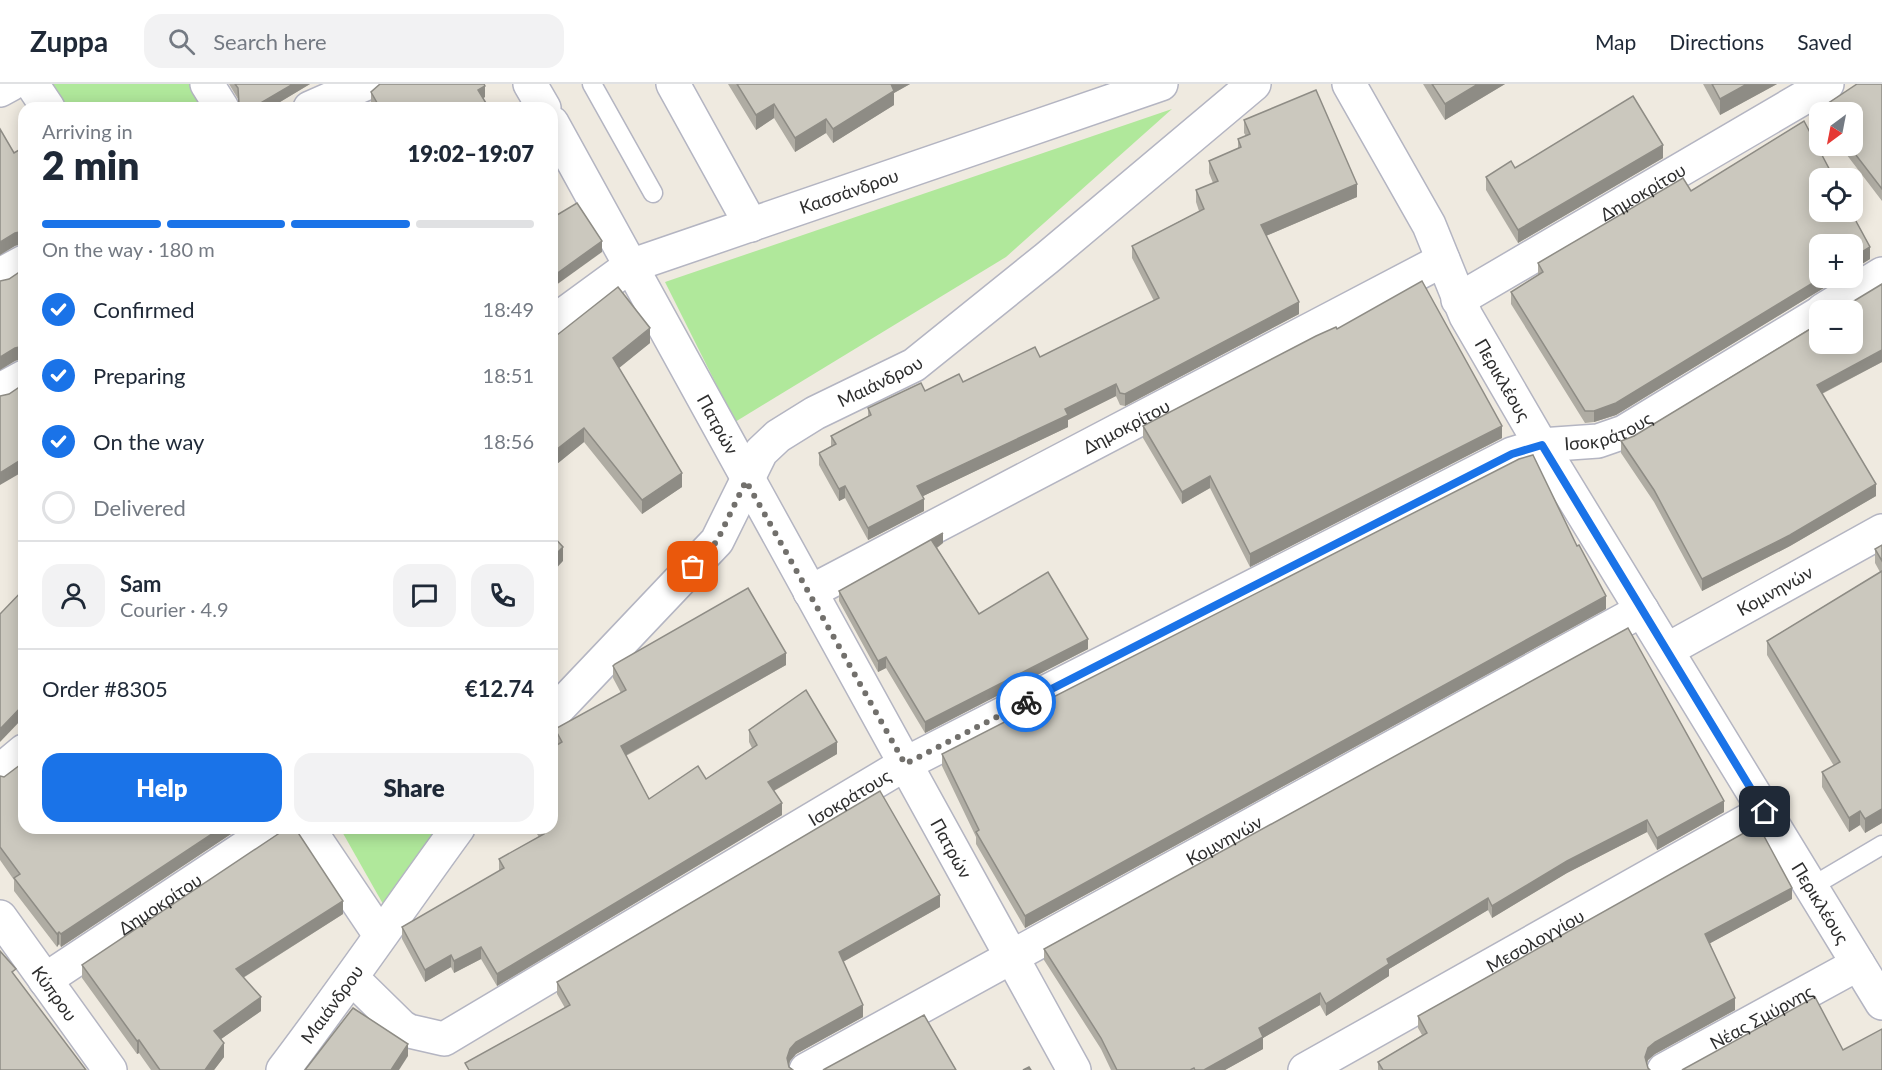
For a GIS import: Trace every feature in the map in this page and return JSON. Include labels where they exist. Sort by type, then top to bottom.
[{"type":"street","points":[[0,90],[11,84]]},
{"type":"street","points":[[32,84],[44,102]]},
{"type":"street","points":[[207,84],[218,102]]},
{"type":"street","points":[[324,102],[365,84]]},
{"type":"street","points":[[530,84],[540,102]]},
{"type":"street","points":[[673,84],[751,225]]},
{"type":"street","name":"Κασσάνδρου","points":[[558,319],[630,266],[1161,84]]},
{"type":"street","name":"Μαιάνδρου","points":[[558,709],[717,541],[761,452],[778,436],[815,413],[914,365],[1047,258],[1254,84]]},
{"type":"street","name":"Περικλέους","points":[[1349,84],[1429,225],[1458,300],[1542,445],[1882,1003]]},
{"type":"street","name":"Δημοκρίτου","points":[[1458,300],[1827,84]]},
{"type":"street","name":"Πατρών","points":[[558,134],[738,458],[746,481],[810,592],[1074,1070]]},
{"type":"street","name":"Δημοκρίτου","points":[[810,592],[1443,260]]},
{"type":"street","points":[[0,275],[18,265]]},
{"type":"street","name":"Ισοκράτους","points":[[1840,300],[1882,274]]},
{"type":"street","name":"Ισοκράτους","points":[[352,978],[402,1027],[409,1031],[444,1039],[905,764],[1512,454],[1542,445],[1612,438],[1809,319]]},
{"type":"street","points":[[0,390],[18,380]]},
{"type":"street","name":"Κομνηνών","points":[[1667,650],[1882,531]]},
{"type":"street","name":"Κομνηνών","points":[[806,1070],[1011,955],[1642,610]]},
{"type":"street","points":[[0,771],[18,756]]},
{"type":"street","name":"Μεσολογγίου","points":[[1305,1070],[1765,812]]},
{"type":"street","name":"Δημοκρίτου","points":[[45,980],[265,834]]},
{"type":"street","points":[[312,834],[380,935]]},
{"type":"street","name":"Μαιάνδρου","points":[[283,1070],[352,978],[380,935],[454,834]]},
{"type":"street","name":"Κύπρου","points":[[0,917],[110,1070]]},
{"type":"street","name":"Νέας Σμύρνης","points":[[1674,1068],[1858,964]]},
{"type":"lane","points":[[592,84],[653,193]]},
{"type":"lane","points":[[1811,887],[1882,845]]},
{"type":"green space","points":[[51,84],[192,84],[203,102],[62,102]]},
{"type":"green space","points":[[1172,109],[1006,257],[735,422],[665,282]]},
{"type":"green space","points":[[343,834],[433,834],[383,904]]},
{"type":"building","points":[[235,84],[293,84],[262,102],[239,102],[238,88]]},
{"type":"building","points":[[380,84],[484,84],[485,86],[478,90],[485,102],[377,102],[371,92]]},
{"type":"building","points":[[737,84],[891,84],[894,91],[833,129],[826,119],[795,138],[774,104],[756,115]]},
{"type":"building","points":[[1432,84],[1478,84],[1445,104]]},
{"type":"building","points":[[1712,84],[1747,84],[1720,99]]},
{"type":"building","points":[[1857,84],[1882,84],[1882,189],[1857,156],[1863,156],[1863,102],[1830,102]]},
{"type":"building","points":[[1316,90],[1357,184],[1261,225],[1299,302],[1125,394],[1120,393],[1116,384],[1065,409],[1068,415],[917,486],[924,499],[868,528],[845,486],[839,489],[819,453],[836,444],[831,436],[871,415],[868,408],[921,383],[925,391],[959,374],[963,382],[1035,347],[1040,357],[1159,298],[1132,246],[1204,209],[1196,190],[1218,181],[1209,161],[1241,147],[1238,139],[1250,134],[1244,120]]},
{"type":"building","points":[[1633,96],[1663,145],[1518,230],[1486,177],[1511,161],[1515,168]]},
{"type":"building","points":[[1804,121],[1809,130],[1809,156],[1822,156],[1829,168],[1809,168],[1809,222],[1856,222],[1863,234],[1809,234],[1809,285],[1616,403],[1594,411],[1585,411],[1511,292],[1543,272],[1538,263],[1683,178],[1691,191]]},
{"type":"building","points":[[0,129],[14,153],[18,151],[18,232],[0,242]]},
{"type":"building","points":[[577,203],[602,241],[558,273],[558,214]]},
{"type":"building","points":[[1863,234],[1870,247],[1863,251]]},
{"type":"building","points":[[18,273],[18,347],[0,357],[0,281],[9,279]]},
{"type":"building","points":[[1422,281],[1502,426],[1250,554],[1210,476],[1182,492],[1143,426],[1316,336],[1336,327],[1337,329]]},
{"type":"building","points":[[1882,284],[1882,350],[1817,385],[1876,484],[1790,535],[1702,579],[1654,490],[1621,441],[1634,436],[1809,330],[1809,354],[1863,354],[1863,300],[1856,300]]},
{"type":"building","points":[[618,287],[650,328],[613,358],[682,473],[642,500],[584,428],[558,448],[558,334]]},
{"type":"building","points":[[18,388],[18,462],[0,473],[0,396],[9,394]]},
{"type":"building","points":[[1533,455],[1577,546],[1579,545],[1606,596],[1025,916],[976,832],[979,830],[942,754],[1519,459]]},
{"type":"building","points":[[943,533],[932,541],[979,614],[1048,572],[1088,639],[925,722],[886,657],[878,661],[839,591]]},
{"type":"building","points":[[558,542],[563,547],[558,552]]},
{"type":"building","points":[[1882,545],[1882,561],[1875,549]]},
{"type":"building","points":[[1882,571],[1882,809],[1865,819],[1860,811],[1849,818],[1822,772],[1840,762],[1767,641]]},
{"type":"building","points":[[748,588],[786,653],[621,746],[649,799],[698,766],[706,779],[757,745],[749,730],[806,690],[837,742],[768,782],[782,803],[497,974],[481,947],[454,961],[451,955],[425,970],[402,927],[504,868],[499,859],[544,834],[558,834],[558,744],[562,742],[558,735],[558,727],[626,690],[613,666]]},
{"type":"building","points":[[18,595],[18,710],[0,729],[0,614]]},
{"type":"building","points":[[1628,628],[1724,801],[1657,838],[1647,820],[1567,861],[1492,906],[1488,898],[1387,959],[1389,964],[1326,1004],[1320,993],[1259,1028],[1263,1037],[1204,1070],[1194,1068],[1190,1070],[1117,1070],[1101,1038],[1044,949]]},
{"type":"building","points":[[18,766],[18,834],[212,834],[61,934],[59,932],[57,934],[14,878],[20,874],[0,847],[0,776],[4,777]]},
{"type":"building","points":[[880,791],[940,895],[839,952],[863,1005],[796,1042],[787,1058],[789,1067],[793,1070],[469,1070],[465,1063],[570,1005],[557,982]]},
{"type":"building","points":[[1758,825],[1792,888],[1705,934],[1735,998],[1655,1042],[1648,1048],[1645,1057],[1650,1070],[1383,1070],[1378,1062],[1427,1033],[1418,1016]]},
{"type":"building","points":[[278,834],[299,834],[343,901],[236,969],[261,997],[214,1031],[224,1043],[205,1070],[160,1070],[82,965]]},
{"type":"building","points":[[0,951],[16,969],[12,972],[86,1070],[0,1070]]},
{"type":"building","points":[[1815,997],[1843,1050],[1882,1029],[1882,1070],[1682,1070]]},
{"type":"building","points":[[353,1008],[408,1044],[391,1070],[305,1070]]},
{"type":"building","points":[[924,1015],[956,1070],[823,1070]]},
{"type":"way so far","points":[[693,567],[717,541],[746,481],[905,764],[1026,702]]},
{"type":"route","points":[[1026,702],[1512,454],[1542,445],[1765,812]]}]
